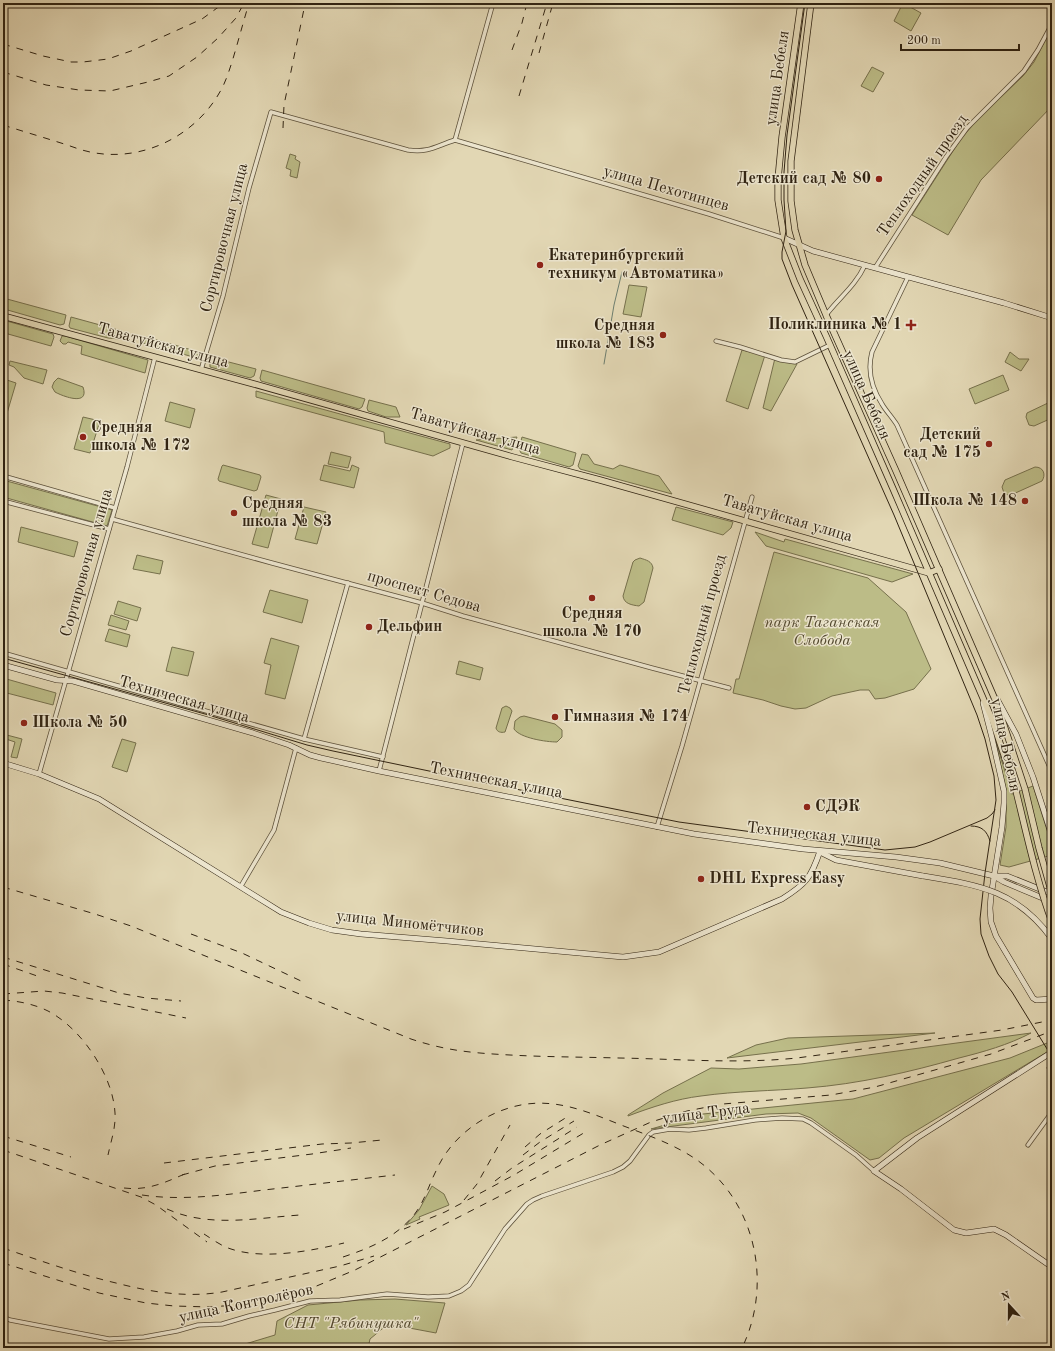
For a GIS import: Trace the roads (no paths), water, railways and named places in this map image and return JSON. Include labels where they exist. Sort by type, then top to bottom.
[{"type":"main road","name":"улица Бебеля","points":[[801,3],[782,137],[778,179],[778,200],[784,238],[800,279],[830,345],[999,737],[1016,792],[1034,865],[1052,922]]},
{"type":"main road","name":"улица Бебеля","points":[[811,3],[791,161],[792,217],[799,245],[805,265],[826,315],[998,704],[1025,789],[1052,894]]},
{"type":"main road","name":"улица Пехотинцев","points":[[784,238],[799,245],[865,266],[1052,318]]},
{"type":"main road","name":"Таватуйская улица","points":[[3,316],[254,384],[929,573]]},
{"type":"main road","points":[[929,573],[939,569]]},
{"type":"main road","name":"Техническая улица","points":[[3,665],[57,680],[73,681],[253,733],[321,758],[657,827],[754,843],[820,851],[896,856],[979,871],[994,876],[1004,882],[1052,902]]},
{"type":"main road","name":"улица Бебеля","points":[[990,686],[1016,734],[1052,836]]},
{"type":"main road","name":"улица Бебеля","points":[[980,691],[1004,791],[1002,827],[991,896],[990,916],[996,936],[1033,998],[1036,1000],[1052,999]]},
{"type":"main road","name":"улица Миномётчиков","points":[[3,763],[39,774],[99,799],[281,912],[332,930],[361,934],[623,957],[659,952],[782,899],[797,890],[814,870],[820,851]]},
{"type":"main road","points":[[1044,810],[1052,816]]},
{"type":"main road","points":[[820,851],[836,860],[982,887],[1000,894],[1027,911],[1036,919],[1052,939]]},
{"type":"main road","name":"Техническая улица","points":[[994,876],[1007,876],[1052,894]]},
{"type":"main road","points":[[1052,1052],[922,1135],[874,1171],[901,1189],[954,1230],[966,1233],[994,1229],[1006,1235],[1052,1267]]},
{"type":"street","points":[[455,140],[493,3]]},
{"type":"street","name":"Теплоходный проезд","points":[[875,268],[946,157],[967,128],[1024,71],[1038,50],[1052,24]]},
{"type":"street","name":"Сортировочная улица","points":[[201,370],[224,296],[249,188],[271,112],[418,152],[429,151],[455,140]]},
{"type":"street","name":"улица Пехотинцев","points":[[455,140],[709,214],[784,238]]},
{"type":"street","points":[[826,315],[855,281],[865,266]]},
{"type":"street","points":[[908,277],[872,352],[869,372],[873,386],[882,405],[897,425],[1052,772]]},
{"type":"street","points":[[716,341],[781,360],[795,362],[830,345]]},
{"type":"street","name":"Сортировочная улица","points":[[39,774],[127,467],[155,357]]},
{"type":"street","points":[[379,771],[464,443]]},
{"type":"street","points":[[3,476],[115,508]]},
{"type":"street","name":"Теплоходный проезд","points":[[657,827],[682,746],[744,521],[752,497]]},
{"type":"street","points":[[3,501],[109,530]]},
{"type":"street","name":"проспект Седова","points":[[112,519],[729,688]]},
{"type":"street","points":[[304,739],[348,583]]},
{"type":"street","points":[[3,653],[304,739],[383,757]]},
{"type":"street","points":[[241,886],[274,830],[296,748]]},
{"type":"street","points":[[1028,1145],[1052,1112]]},
{"type":"street","name":"улица Труда","points":[[469,1285],[506,1228],[527,1204],[533,1200],[602,1177],[624,1167],[649,1134],[653,1132],[670,1129],[689,1130],[706,1128],[755,1120],[782,1118],[803,1119],[856,1155],[874,1171]]},
{"type":"street","name":"улица Контролёров","points":[[3,1317],[10,1320],[109,1339],[177,1331],[198,1325],[222,1324],[310,1300],[340,1300],[387,1294],[442,1297],[457,1293],[469,1285]]},
{"type":"waterway","points":[[604,364],[614,305],[622,272]]},
{"type":"tram line","points":[[805,3],[787,135],[784,172],[786,231],[782,259],[792,285],[894,515],[977,715],[985,739],[994,776],[996,800],[985,873],[980,919],[981,934],[989,956],[998,974],[1012,992],[1052,1057]]},
{"type":"tram line","points":[[3,658],[205,714],[307,745],[679,822],[885,850],[915,847],[930,842],[987,818],[995,810]]},
{"type":"tram line","points":[[971,826],[984,830],[990,841]]},
{"type":"tram line","points":[[1052,1060],[1047,1068],[1052,1076]]},
{"type":"railway","points":[[3,44],[43,56],[71,62],[108,59],[131,51],[202,19],[224,3]]},
{"type":"railway","points":[[3,72],[46,85],[79,90],[110,91],[169,76],[197,57],[218,38],[236,18],[244,3]]},
{"type":"railway","points":[[3,125],[90,152],[110,154],[129,153],[148,149],[166,142],[182,133],[197,121],[221,90],[232,62],[249,3]]},
{"type":"railway","points":[[279,3],[279,8]]},
{"type":"railway","points":[[283,128],[284,105],[304,9],[303,3]]},
{"type":"railway","points":[[512,50],[522,23],[527,3]]},
{"type":"railway","points":[[519,96],[547,3]]},
{"type":"railway","points":[[539,53],[553,3]]},
{"type":"railway","points":[[3,887],[131,926],[411,1039],[460,1051],[551,1057],[708,1061],[775,1060],[1002,1030],[1052,1020]]},
{"type":"railway","points":[[191,934],[242,953],[301,981]]},
{"type":"railway","points":[[3,957],[119,993],[146,998],[181,1001]]},
{"type":"railway","points":[[3,964],[40,977]]},
{"type":"railway","points":[[3,994],[44,991],[62,993],[186,1018]]},
{"type":"railway","points":[[3,1000],[26,1003],[48,1011],[72,1029],[93,1054],[102,1069],[113,1098],[115,1124],[108,1155]]},
{"type":"railway","points":[[3,1263],[99,1293],[146,1303],[174,1306],[210,1307],[270,1300],[307,1290],[355,1270],[600,1145],[651,1122],[687,1111],[723,1104],[831,1095],[875,1087],[991,1054],[1052,1031]]},
{"type":"railway","points":[[343,1257],[382,1241],[407,1223],[421,1204],[437,1169],[448,1150],[473,1126],[493,1114],[519,1105],[549,1103],[577,1109],[660,1140],[688,1154],[717,1178],[733,1198],[745,1221],[753,1246],[757,1271],[756,1298],[751,1323],[742,1348]]},
{"type":"railway","points":[[525,1147],[540,1134],[567,1117]]},
{"type":"railway","points":[[523,1155],[540,1142],[574,1121]]},
{"type":"railway","points":[[464,1200],[477,1184],[510,1125]]},
{"type":"railway","points":[[495,1181],[512,1168],[577,1127]]},
{"type":"railway","points":[[404,1229],[445,1212],[462,1203],[514,1175],[587,1131]]},
{"type":"railway","points":[[3,1136],[71,1157]]},
{"type":"railway","points":[[164,1163],[322,1144],[382,1140]]},
{"type":"railway","points":[[182,1175],[215,1166],[351,1148]]},
{"type":"railway","points":[[3,1150],[141,1197],[156,1205],[207,1242]]},
{"type":"railway","points":[[124,1188],[133,1189],[149,1187],[187,1173]]},
{"type":"railway","points":[[142,1195],[157,1197],[203,1197],[395,1175]]},
{"type":"railway","points":[[167,1209],[183,1215],[216,1220],[300,1215]]},
{"type":"railway","points":[[204,1234],[227,1248],[258,1254],[288,1253],[344,1243]]},
{"type":"railway","points":[[3,1248],[102,1279],[142,1289],[182,1294],[209,1294],[222,1292],[340,1266],[374,1256]]},
{"type":"place","name":"Детский сад № 80","points":[[879,179]]},
{"type":"place","name":"Екатеринбургский техникум «Автоматика»","points":[[540,265]]},
{"type":"place","name":"Поликлиника № 1","points":[[911,325]]},
{"type":"place","name":"Средняя школа № 183","points":[[663,335]]},
{"type":"place","name":"Средняя школа № 172","points":[[83,437]]},
{"type":"place","name":"Детский сад № 175","points":[[989,444]]},
{"type":"place","name":"Школа № 148","points":[[1025,501]]},
{"type":"place","name":"Средняя школа № 83","points":[[234,513]]},
{"type":"place","name":"Средняя школа № 170","points":[[592,598]]},
{"type":"place","name":"Дельфин","points":[[369,627]]},
{"type":"place","name":"Гимназия № 174","points":[[555,717]]},
{"type":"place","name":"Школа № 50","points":[[24,723]]},
{"type":"place","name":"СДЭК","points":[[807,807]]},
{"type":"place","name":"DHL Express Easy","points":[[701,879]]},
{"type":"park label","name":"парк Таганская Слобода","points":[[822,632]]},
{"type":"park label","name":"СНТ \"Рябинушка\"","points":[[351,1324]]}]
